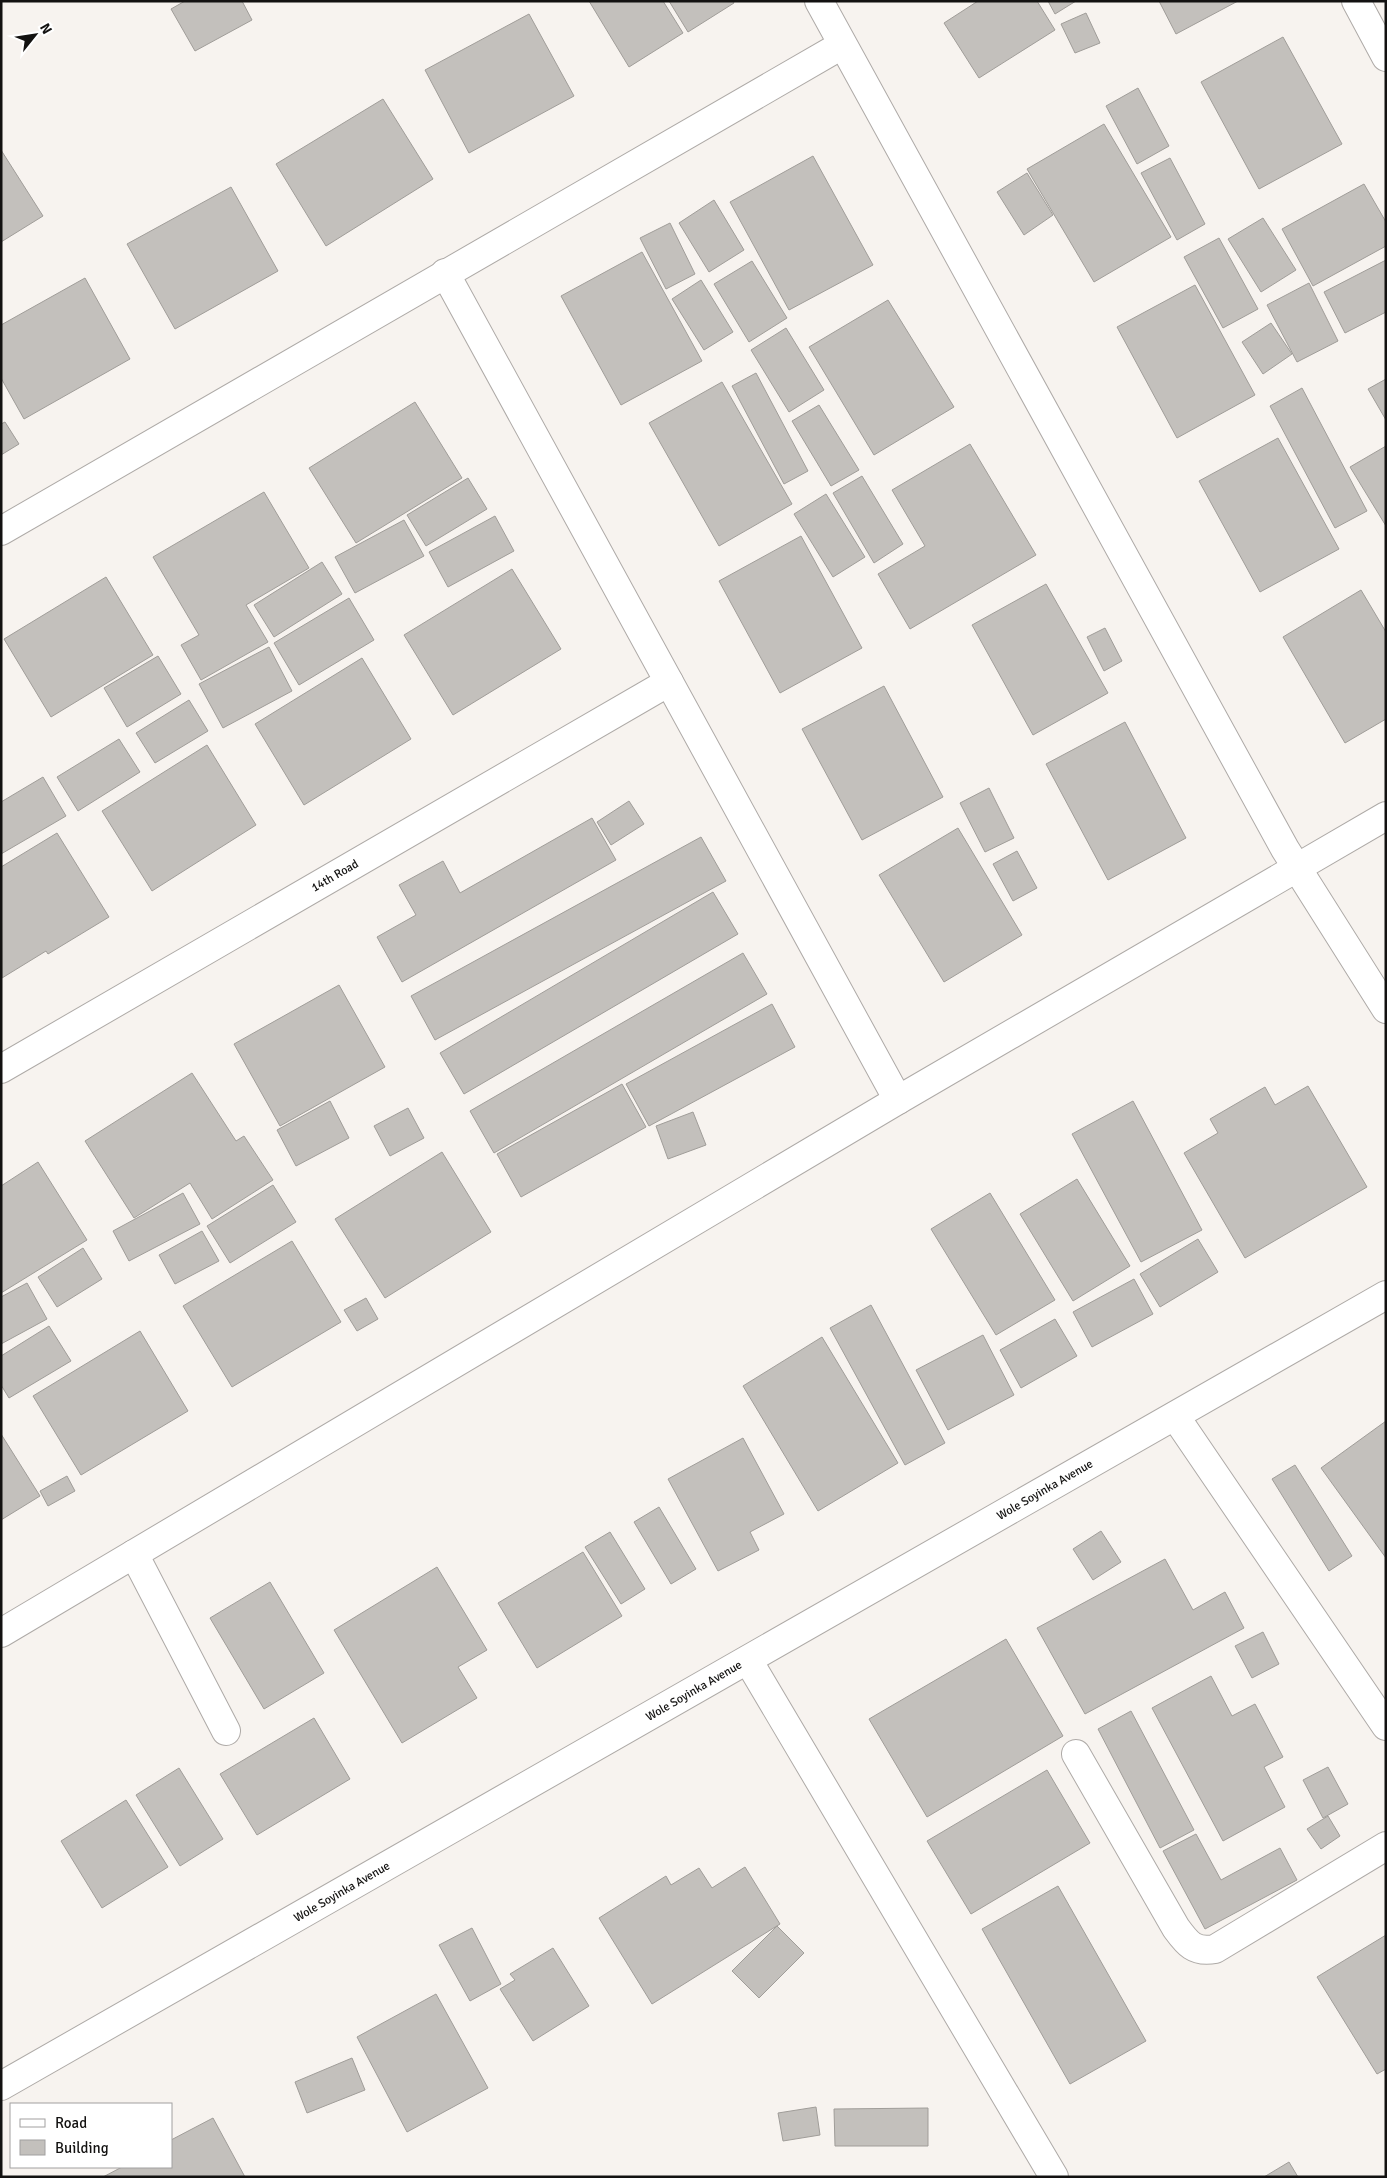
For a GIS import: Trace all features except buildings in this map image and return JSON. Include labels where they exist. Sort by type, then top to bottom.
[{"type":"street","points":[[820,1],[842,45],[1296,868],[1386,1010]]},
{"type":"street","points":[[1356,1],[1386,57]]},
{"type":"street","points":[[1,531],[842,45]]},
{"type":"street","points":[[445,273],[898,1100]]},
{"type":"street","name":"14th Road","points":[[1,1069],[669,682]]},
{"type":"street","points":[[1,1633],[898,1100],[1386,816]]},
{"type":"street","name":"Wole Soyinka Avenue","points":[[1,2086],[1386,1295]]},
{"type":"street","points":[[1175,1416],[1386,1726]]},
{"type":"street","points":[[134,1554],[226,1731]]},
{"type":"street","points":[[748,1660],[1054,2177]]},
{"type":"street","points":[[1076,1754],[1176,1928],[1193,1949],[1205,1951],[1215,1949],[1386,1846]]}]
